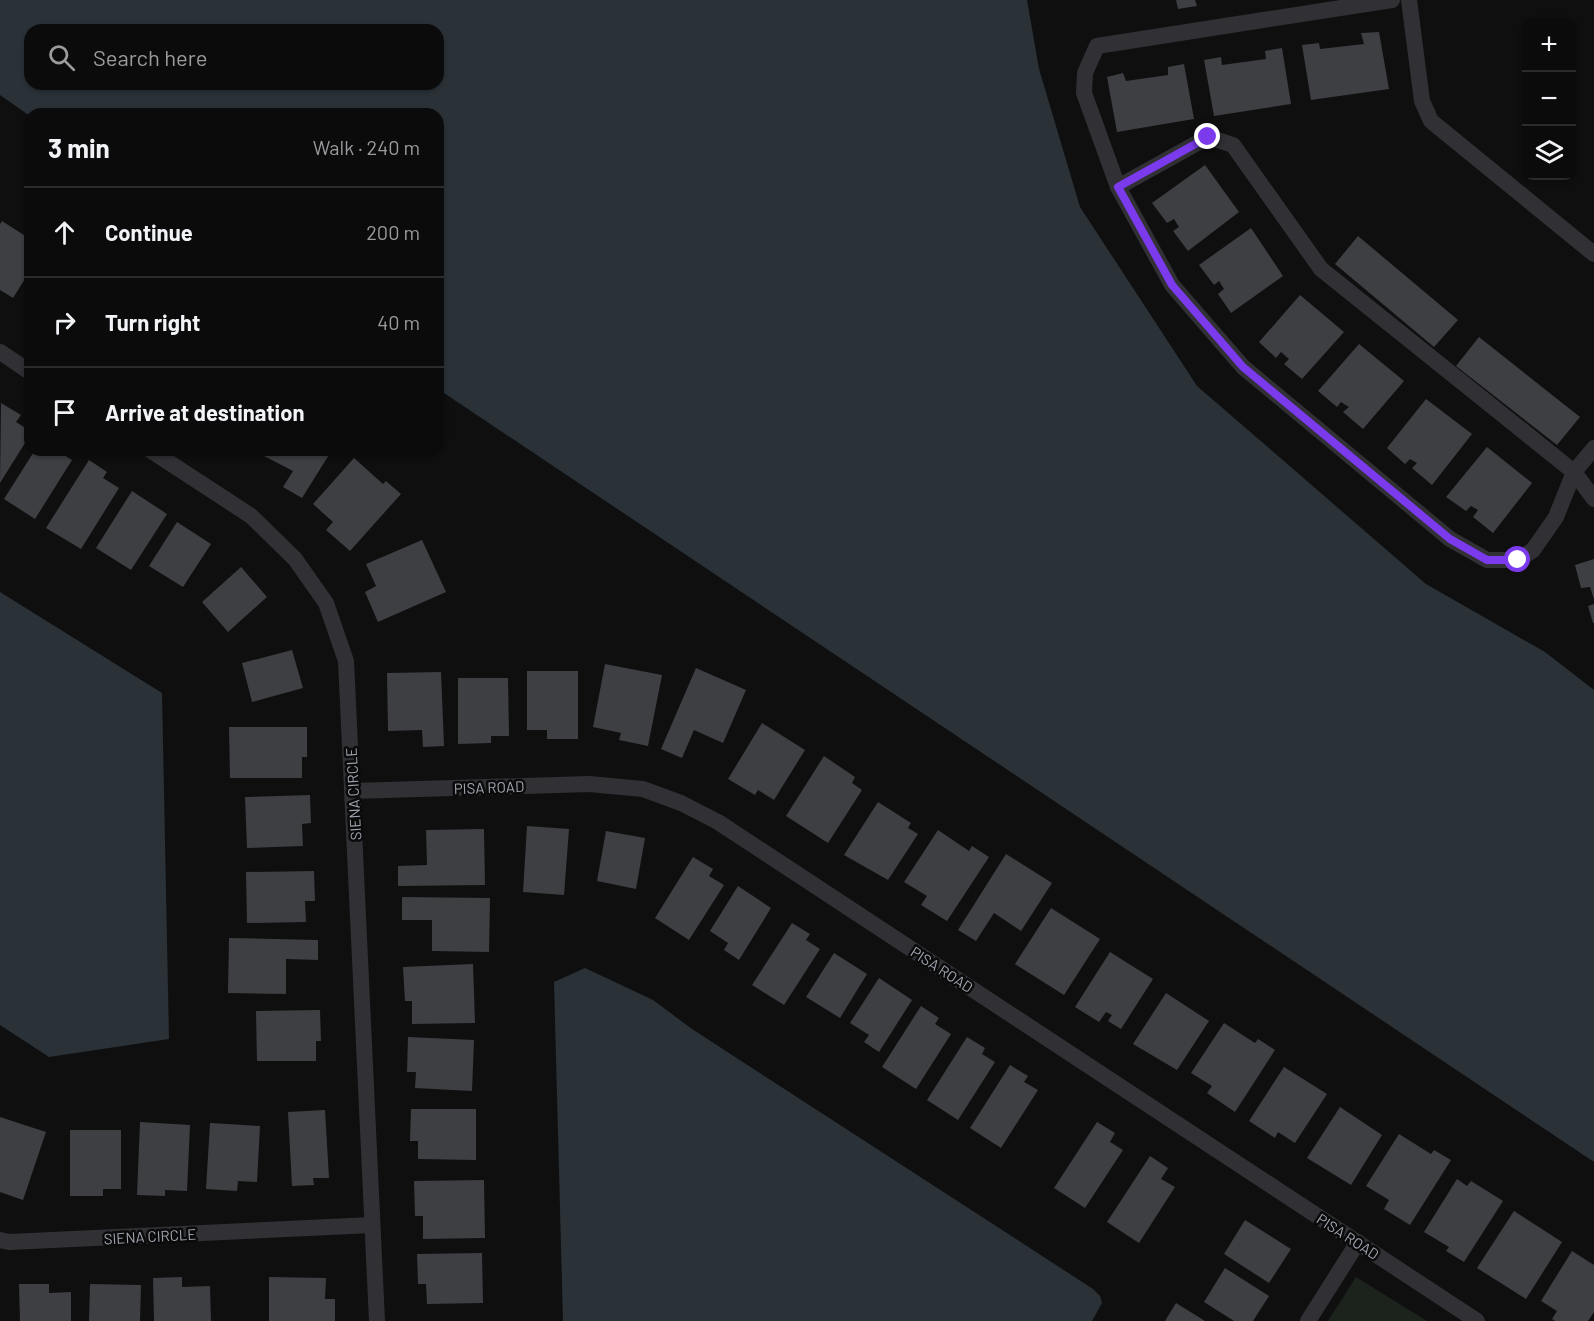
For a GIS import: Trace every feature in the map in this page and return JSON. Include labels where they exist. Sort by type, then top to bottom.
[{"type":"street","points":[[1392,0],[1097,46],[1085,73],[1084,93],[1118,187],[1172,285],[1243,367],[1450,539],[1487,560],[1518,560],[1533,550],[1556,517],[1574,472],[1594,448]]},
{"type":"street","points":[[1408,0],[1422,101],[1431,121],[1594,254]]},
{"type":"street","points":[[1118,187],[1208,137],[1233,145],[1321,269],[1574,472],[1594,499]]},
{"type":"street","points":[[0,352],[24,368]]},
{"type":"street","name":"SIENA CIRCLE","points":[[159,456],[251,516],[295,559],[326,603],[346,661],[377,1321]]},
{"type":"street","name":"PISA ROAD","points":[[353,791],[589,784],[644,789],[681,802],[718,822],[1477,1321]]},
{"type":"street","name":"SIENA CIRCLE","points":[[0,1240],[9,1242],[372,1225]]},
{"type":"street","points":[[1308,1321],[1358,1242]]},
{"type":"shaded area","points":[[0,0],[1027,0],[1039,69],[1080,207],[1197,386],[1426,584],[1545,652],[1594,690],[1594,1162],[444,393],[444,108],[24,108],[24,112],[0,95]]},
{"type":"shaded area","points":[[0,592],[162,693],[169,1039],[49,1057],[0,1025]]},
{"type":"shaded area","points":[[585,968],[653,1000],[692,1029],[1093,1289],[1100,1296],[1102,1303],[1092,1321],[563,1321],[554,982]]},
{"type":"shaded area","points":[[1356,1277],[1427,1321],[1328,1321]]},
{"type":"building","points":[[1176,0],[1195,0],[1197,6],[1178,9]]},
{"type":"building","points":[[1379,32],[1389,89],[1311,100],[1302,45],[1319,43],[1320,49],[1364,44],[1361,33]]},
{"type":"building","points":[[1282,48],[1291,104],[1214,116],[1204,60],[1221,57],[1222,65],[1266,59],[1265,51]]},
{"type":"building","points":[[1184,64],[1194,119],[1117,132],[1107,77],[1123,73],[1126,81],[1168,75],[1168,67]]},
{"type":"building","points":[[1205,165],[1239,212],[1188,251],[1173,231],[1179,227],[1174,219],[1167,223],[1152,203]]},
{"type":"building","points":[[2,221],[24,235],[24,281],[13,298],[0,290],[0,224]]},
{"type":"building","points":[[1251,228],[1283,276],[1231,313],[1218,294],[1224,289],[1219,281],[1214,285],[1199,265]]},
{"type":"building","points":[[1358,236],[1458,320],[1434,347],[1335,264]]},
{"type":"building","points":[[1300,295],[1344,332],[1302,379],[1284,364],[1289,359],[1281,352],[1276,358],[1259,342]]},
{"type":"building","points":[[1479,337],[1580,417],[1557,445],[1456,366]]},
{"type":"building","points":[[1359,344],[1404,381],[1363,429],[1343,412],[1349,407],[1341,402],[1337,407],[1318,391]]},
{"type":"building","points":[[1426,399],[1472,434],[1432,485],[1412,468],[1417,463],[1410,459],[1405,464],[1387,448]]},
{"type":"building","points":[[1,403],[21,415],[16,422],[24,427],[24,445],[0,483]]},
{"type":"building","points":[[1487,447],[1532,483],[1493,533],[1473,517],[1478,510],[1471,506],[1466,511],[1446,497]]},
{"type":"building","points":[[31,456],[66,456],[72,460],[35,519],[4,499]]},
{"type":"building","points":[[264,456],[328,456],[302,498],[283,487],[293,471]]},
{"type":"building","points":[[354,458],[383,484],[386,481],[401,494],[350,551],[326,530],[333,522],[313,504]]},
{"type":"building","points":[[89,460],[107,472],[103,478],[119,488],[81,549],[46,528]]},
{"type":"building","points":[[132,491],[167,514],[131,570],[96,548]]},
{"type":"building","points":[[177,522],[211,544],[183,587],[149,566]]},
{"type":"building","points":[[422,540],[446,592],[378,622],[365,592],[376,586],[366,564]]},
{"type":"building","points":[[1594,559],[1594,599],[1590,587],[1581,588],[1575,565]]},
{"type":"building","points":[[241,567],[267,597],[228,632],[202,602]]},
{"type":"building","points":[[1594,604],[1594,623],[1593,623],[1588,606]]},
{"type":"building","points":[[292,650],[303,688],[252,702],[242,663]]},
{"type":"building","points":[[605,664],[662,675],[648,746],[619,740],[621,733],[593,727]]},
{"type":"building","points":[[696,668],[746,690],[723,743],[694,730],[682,758],[661,749]]},
{"type":"building","points":[[527,671],[578,671],[578,739],[547,739],[547,730],[527,730]]},
{"type":"building","points":[[441,672],[444,746],[423,747],[422,730],[388,731],[387,673]]},
{"type":"building","points":[[458,678],[508,678],[509,736],[491,736],[491,743],[458,744]]},
{"type":"building","points":[[762,723],[805,750],[774,800],[758,790],[755,795],[728,779]]},
{"type":"building","points":[[229,727],[307,727],[307,757],[302,757],[302,778],[230,778]]},
{"type":"building","points":[[824,756],[855,777],[852,783],[862,790],[828,843],[786,816]]},
{"type":"building","points":[[310,795],[311,823],[302,824],[303,846],[247,848],[245,797]]},
{"type":"building","points":[[878,802],[911,823],[908,828],[918,834],[888,880],[844,855]]},
{"type":"building","points":[[527,826],[569,829],[564,895],[523,892]]},
{"type":"building","points":[[484,829],[485,885],[398,886],[398,866],[427,865],[426,830]]},
{"type":"building","points":[[938,830],[969,851],[972,846],[989,857],[947,921],[921,905],[927,896],[904,882]]},
{"type":"building","points":[[606,831],[645,838],[636,889],[597,881]]},
{"type":"building","points":[[1006,854],[1052,883],[1021,931],[994,913],[976,941],[958,930]]},
{"type":"building","points":[[693,857],[713,869],[709,876],[724,885],[689,940],[655,918]]},
{"type":"building","points":[[314,871],[315,901],[305,901],[306,922],[247,923],[246,872]]},
{"type":"building","points":[[738,886],[771,908],[739,960],[724,950],[728,943],[710,931]]},
{"type":"building","points":[[402,897],[490,898],[489,952],[432,951],[432,920],[402,920]]},
{"type":"building","points":[[1051,908],[1100,939],[1064,995],[1015,964]]},
{"type":"building","points":[[792,923],[810,934],[806,940],[820,949],[784,1005],[752,985]]},
{"type":"building","points":[[229,938],[318,940],[318,960],[286,959],[286,994],[228,993]]},
{"type":"building","points":[[1110,952],[1153,979],[1121,1029],[1108,1021],[1112,1015],[1106,1012],[1099,1022],[1075,1007]]},
{"type":"building","points":[[834,953],[867,974],[840,1018],[806,997]]},
{"type":"building","points":[[473,964],[475,1023],[412,1024],[412,1001],[405,1001],[403,967]]},
{"type":"building","points":[[879,978],[912,1000],[879,1052],[864,1042],[869,1035],[850,1023]]},
{"type":"building","points":[[1166,993],[1209,1021],[1177,1070],[1133,1044]]},
{"type":"building","points":[[921,1006],[939,1018],[935,1024],[951,1034],[916,1089],[882,1067]]},
{"type":"building","points":[[320,1010],[321,1041],[316,1041],[316,1061],[257,1061],[256,1011]]},
{"type":"building","points":[[1224,1023],[1255,1043],[1258,1039],[1275,1050],[1235,1112],[1207,1093],[1212,1086],[1191,1073]]},
{"type":"building","points":[[408,1037],[474,1040],[472,1091],[415,1088],[416,1072],[407,1072]]},
{"type":"building","points":[[967,1037],[985,1048],[982,1054],[995,1062],[958,1120],[927,1100]]},
{"type":"building","points":[[1010,1065],[1028,1076],[1024,1082],[1038,1090],[1001,1148],[970,1128]]},
{"type":"building","points":[[1284,1067],[1327,1094],[1295,1143],[1278,1132],[1275,1138],[1249,1121]]},
{"type":"building","points":[[1340,1107],[1382,1135],[1351,1185],[1307,1158]]},
{"type":"building","points":[[411,1109],[476,1109],[476,1160],[418,1159],[418,1141],[410,1141]]},
{"type":"building","points":[[325,1110],[329,1178],[313,1178],[314,1185],[292,1186],[288,1112]]},
{"type":"building","points":[[0,1117],[46,1132],[23,1200],[0,1192]]},
{"type":"building","points":[[140,1122],[190,1125],[187,1191],[165,1190],[165,1196],[137,1195]]},
{"type":"building","points":[[1097,1122],[1115,1133],[1110,1142],[1123,1150],[1085,1208],[1054,1188]]},
{"type":"building","points":[[210,1123],[260,1126],[257,1182],[238,1181],[237,1191],[206,1189]]},
{"type":"building","points":[[70,1130],[121,1130],[121,1189],[103,1189],[103,1196],[70,1196]]},
{"type":"building","points":[[1399,1134],[1431,1154],[1434,1150],[1451,1160],[1410,1225],[1384,1209],[1389,1200],[1366,1186]]},
{"type":"building","points":[[1150,1156],[1168,1168],[1161,1179],[1175,1187],[1139,1243],[1107,1222]]},
{"type":"building","points":[[1457,1179],[1467,1186],[1471,1181],[1503,1201],[1464,1262],[1446,1251],[1449,1247],[1424,1232]]},
{"type":"building","points":[[484,1180],[485,1238],[423,1239],[423,1216],[415,1216],[414,1181]]},
{"type":"building","points":[[1514,1211],[1562,1242],[1526,1299],[1477,1268]]},
{"type":"building","points":[[1245,1220],[1291,1249],[1269,1283],[1224,1254]]},
{"type":"building","points":[[1572,1251],[1594,1265],[1594,1312],[1588,1321],[1555,1321],[1552,1319],[1557,1311],[1541,1301]]},
{"type":"building","points":[[482,1253],[483,1303],[427,1304],[426,1284],[418,1284],[417,1254]]},
{"type":"building","points":[[1225,1268],[1269,1296],[1253,1321],[1234,1321],[1204,1302]]},
{"type":"building","points":[[182,1277],[182,1287],[210,1286],[211,1321],[154,1321],[153,1278]]},
{"type":"building","points":[[269,1277],[326,1278],[325,1299],[335,1299],[335,1321],[269,1321]]},
{"type":"building","points":[[19,1284],[49,1284],[49,1293],[71,1292],[71,1321],[20,1321]]},
{"type":"building","points":[[90,1284],[141,1285],[140,1321],[89,1321]]},
{"type":"building","points":[[1176,1303],[1205,1321],[1165,1321]]},
{"type":"route","points":[[1208,137],[1118,187],[1172,285],[1243,367],[1450,539],[1487,560],[1518,560]]}]
